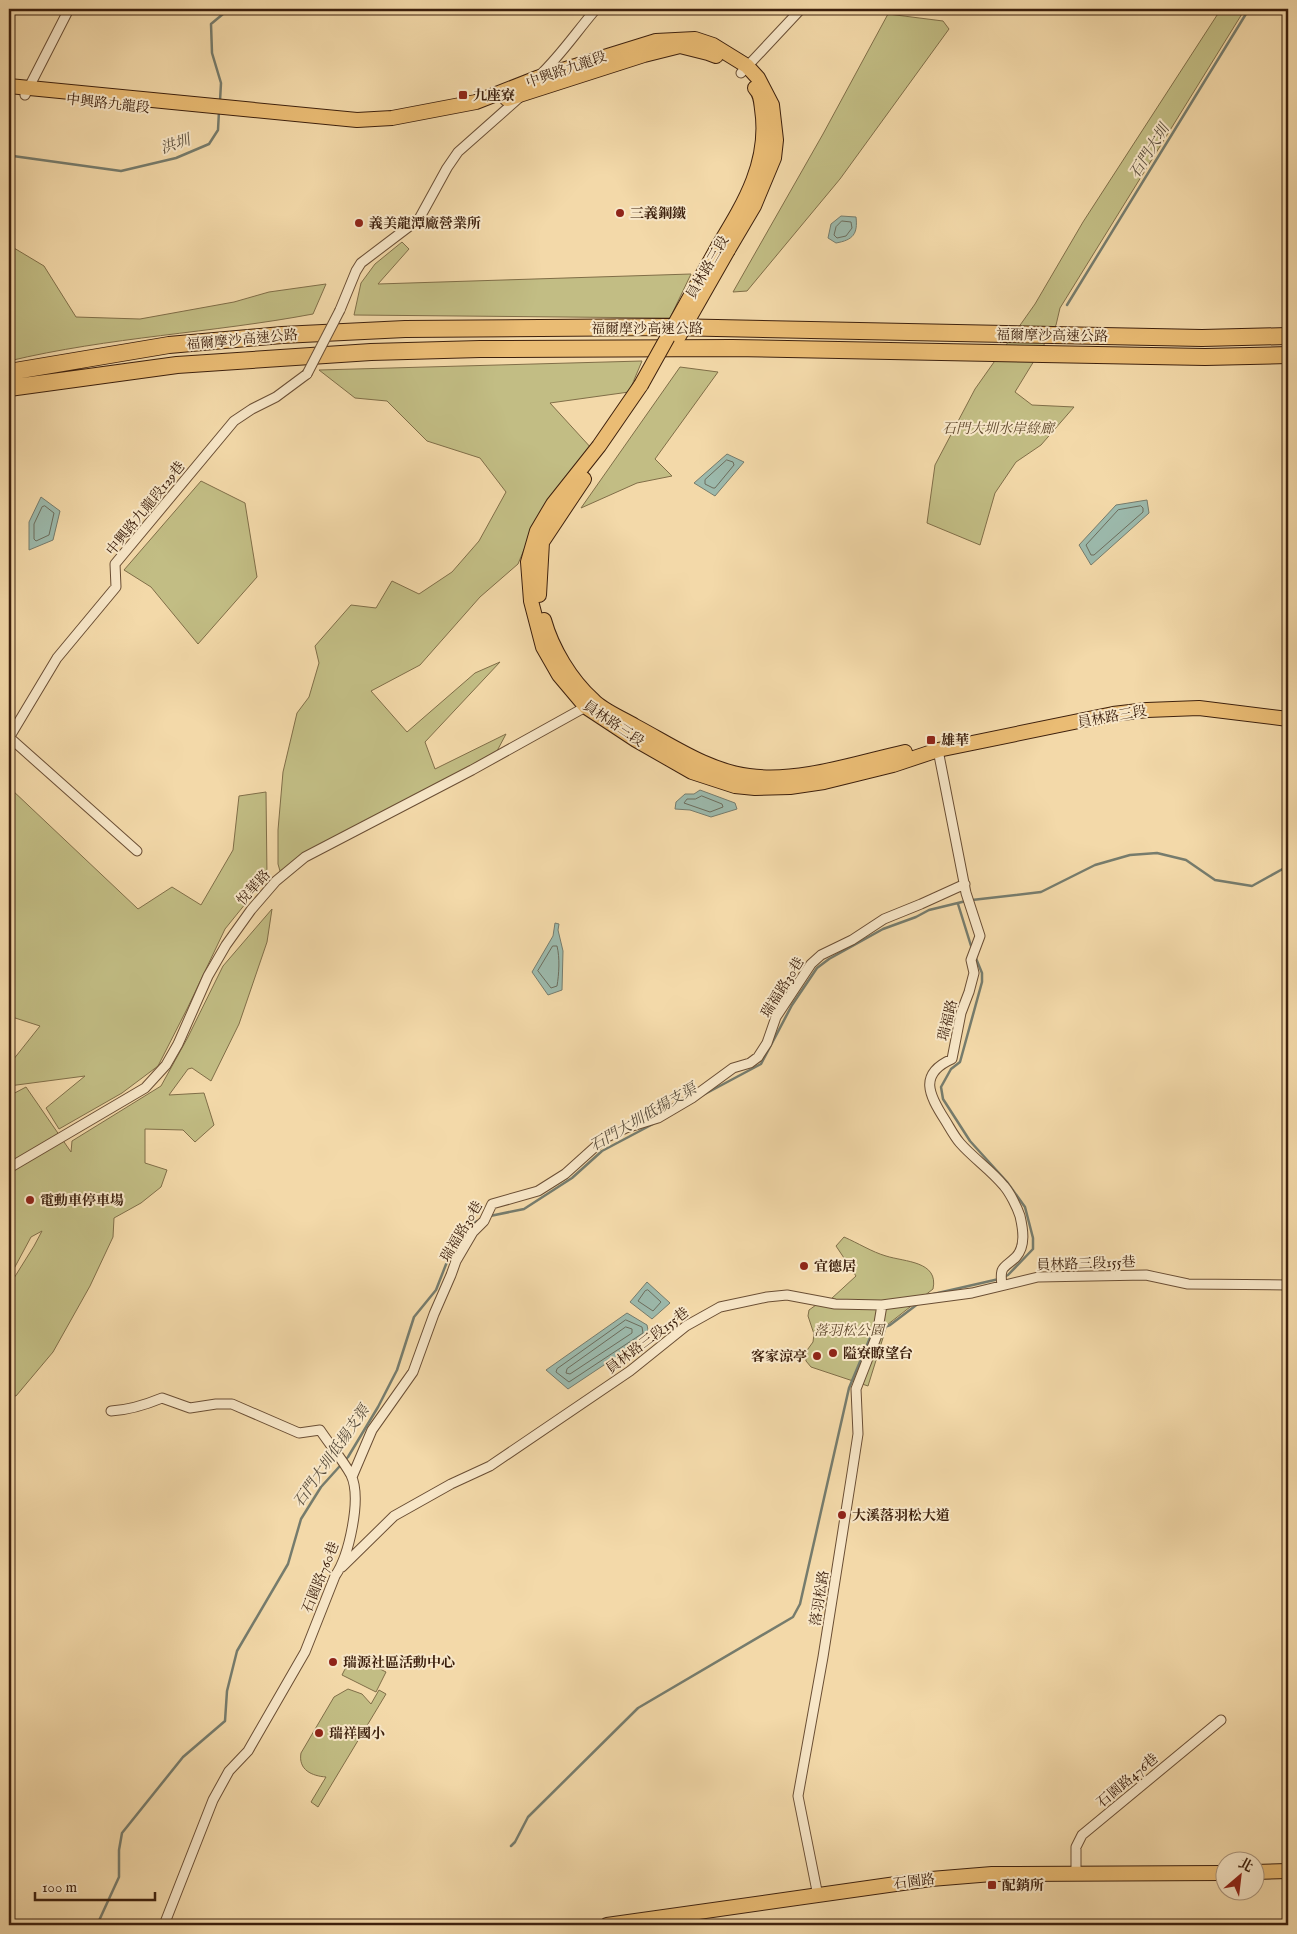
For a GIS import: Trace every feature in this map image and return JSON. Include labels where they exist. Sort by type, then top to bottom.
[{"type":"highway","name":"福爾摩沙高速公路","points":[[9,372],[169,345],[282,335],[406,329],[670,327],[1202,338],[1288,336]]},
{"type":"highway","name":"福爾摩沙高速公路","points":[[9,388],[177,365],[371,352],[480,349],[732,348],[1205,357],[1288,355]]},
{"type":"main road","name":"中興路九龍段","points":[[229,111],[298,124],[359,126],[413,123],[461,114],[530,86],[656,41],[695,39],[713,45],[744,69],[759,92],[765,127],[763,147],[750,204]]},
{"type":"main road","name":"中興路九龍段","points":[[9,86],[27,91],[207,109],[357,120],[392,118],[476,102],[680,46],[708,52],[744,69]]},
{"type":"main road","name":"中興路九龍段","points":[[9,94],[27,91]]},
{"type":"main road","name":"員林路三段","points":[[750,204],[646,386],[553,504],[538,531],[528,562],[531,601],[542,647],[559,675],[590,704],[636,740],[692,772],[735,786],[755,788],[790,787],[824,782],[893,765],[938,750],[1113,714],[1147,710],[1199,708],[1288,719]]},
{"type":"main road","name":"石園路","points":[[607,1925],[931,1879],[992,1874],[1214,1872]]},
{"type":"main road","points":[[1264,1872],[1288,1872]]},
{"type":"street","points":[[27,91],[69,9]]},
{"type":"street","points":[[530,86],[556,60],[577,30],[596,9]]},
{"type":"street","points":[[744,69],[800,9]]},
{"type":"street","name":"中興路九龍段129巷","points":[[9,737],[57,658],[116,587],[115,564],[234,421],[276,397],[307,374],[361,264],[418,219],[446,168],[458,152],[530,86]]},
{"type":"street","name":"悅華路","points":[[9,1168],[145,1088],[166,1065],[178,1044],[208,976],[226,945],[251,910],[276,881],[305,857],[472,770],[590,704]]},
{"type":"street","points":[[9,737],[137,851]]},
{"type":"street","name":"瑞福路","points":[[938,750],[965,884],[980,936],[973,952],[974,973],[970,992],[961,1013],[952,1059],[939,1065],[929,1079],[929,1092],[958,1141],[1004,1186],[1019,1214],[1023,1231],[1022,1246],[1016,1256],[1006,1264],[1002,1280]]},
{"type":"street","name":"瑞福路30巷","points":[[352,1477],[372,1430],[413,1372],[456,1261],[473,1232],[484,1221],[492,1204],[538,1191],[565,1174],[605,1138],[626,1128],[658,1118],[692,1098],[733,1068],[750,1063],[758,1057],[767,1043],[776,1017],[811,964],[821,954],[852,940],[884,919],[965,884]]},
{"type":"street","name":"員林路三段155巷","points":[[342,1567],[394,1516],[451,1484],[490,1466],[630,1371],[686,1326],[720,1307],[767,1296],[788,1295],[835,1304],[882,1305],[972,1293],[1002,1280],[1038,1277],[1146,1275],[1188,1284],[1288,1284]]},
{"type":"street","name":"落羽松路","points":[[818,1896],[798,1796],[823,1657],[858,1434],[856,1389],[878,1330],[882,1305]]},
{"type":"street","name":"石園路760巷","points":[[111,1411],[144,1406],[162,1398],[190,1408],[216,1404],[232,1404],[299,1432],[320,1430],[352,1477],[355,1496],[354,1520],[342,1567],[335,1576],[305,1652],[248,1751],[229,1771],[213,1800],[164,1925]]},
{"type":"street","name":"石園路476巷","points":[[1076,1874],[1076,1847],[1082,1835],[1222,1720]]},
{"type":"green space","name":"石門大圳水岸綠廊","points":[[1221,9],[1245,9],[1060,308],[1056,325],[1015,392],[1032,405],[1074,407],[1041,445],[1016,462],[995,493],[980,545],[927,523],[935,465],[975,389],[1035,304],[1083,222]]},
{"type":"green space","points":[[888,14],[943,21],[949,29],[840,179],[747,291],[733,292],[823,134]]},
{"type":"green space","points":[[402,242],[409,249],[378,284],[691,274],[670,318],[354,315],[361,283],[375,264]]},
{"type":"green space","points":[[9,245],[44,266],[76,317],[140,319],[234,302],[269,292],[326,284],[313,314],[84,346],[9,361]]},
{"type":"green space","points":[[642,361],[629,392],[550,403],[593,450],[528,540],[518,564],[480,597],[420,665],[371,691],[407,732],[475,673],[500,662],[425,742],[435,769],[506,734],[497,751],[280,871],[278,864],[278,830],[283,772],[297,713],[309,697],[319,663],[315,646],[351,605],[376,608],[392,581],[419,594],[452,572],[479,541],[506,492],[480,458],[427,441],[387,401],[355,398],[319,370]]},
{"type":"green space","points":[[680,367],[718,372],[655,459],[672,476],[637,483],[581,508]]},
{"type":"green space","points":[[201,481],[245,503],[257,577],[198,644],[151,587],[124,570]]},
{"type":"green space","points":[[9,789],[138,909],[172,887],[201,905],[233,850],[239,796],[266,792],[267,877],[225,929],[158,1066],[122,1093],[59,1129],[46,1108],[85,1076],[9,1086],[9,1065],[40,1026],[9,1016]]},
{"type":"green space","points":[[272,909],[267,942],[239,1024],[211,1081],[192,1068],[188,1069],[169,1095],[204,1093],[214,1125],[195,1142],[183,1130],[145,1129],[145,1163],[167,1170],[161,1187],[141,1203],[114,1218],[113,1237],[90,1286],[53,1352],[16,1396],[9,1395],[9,1286],[42,1231],[31,1237],[9,1278],[9,1096],[26,1087],[71,1152],[72,1141],[161,1086],[223,966]]},
{"type":"green space","name":"落羽松公園","points":[[844,1237],[881,1254],[919,1264],[931,1273],[933,1280],[933,1289],[887,1325],[868,1386],[811,1367],[806,1361],[805,1353],[813,1342],[814,1334],[808,1316],[809,1310],[831,1299],[856,1276],[836,1246]]},
{"type":"green space","points":[[352,1655],[386,1672],[376,1692],[342,1675]]},
{"type":"green space","points":[[348,1689],[362,1694],[371,1704],[379,1690],[386,1694],[318,1807],[311,1802],[326,1777],[307,1771],[302,1764],[301,1753],[334,1697]]},
{"type":"water","points":[[841,216],[856,217],[856,228],[850,238],[836,243],[828,238],[831,224]]},
{"type":"water","points":[[727,454],[744,462],[715,496],[694,483]]},
{"type":"water","points":[[41,497],[60,511],[53,540],[29,550],[29,522]]},
{"type":"water","points":[[1147,500],[1149,513],[1091,565],[1079,545],[1116,505]]},
{"type":"water","points":[[700,790],[735,803],[737,809],[711,817],[690,810],[675,809],[676,802],[685,794],[694,794]]},
{"type":"water","points":[[555,923],[559,924],[558,930],[563,951],[562,990],[548,995],[532,972],[553,936]]},
{"type":"water","points":[[647,1282],[670,1303],[652,1319],[630,1302]]},
{"type":"water","points":[[627,1313],[647,1325],[649,1335],[568,1389],[546,1370]]},
{"type":"waterway","name":"洪圳","points":[[220,101],[221,83],[212,53],[211,24],[229,9]]},
{"type":"waterway","name":"石門大圳","points":[[1067,305],[1249,9]]},
{"type":"waterway","name":"洪圳","points":[[9,164],[13,156],[121,171],[176,158],[209,144],[218,130],[219,111]]},
{"type":"waterway","name":"石門大圳低揚支渠","points":[[972,900],[1041,892],[1095,865],[1130,855],[1157,853],[1186,860],[1215,880],[1252,886],[1288,866]]},
{"type":"waterway","name":"石門大圳低揚支渠","points":[[703,1095],[761,1064],[792,1005],[817,968],[829,959],[883,929],[916,917],[929,910],[966,901]]},
{"type":"waterway","points":[[958,904],[972,949]]},
{"type":"waterway","points":[[975,956],[982,973],[982,982],[960,1062],[951,1069],[941,1087],[943,1099],[970,1141],[1007,1182],[1025,1207],[1033,1238],[1033,1249],[1004,1277]]},
{"type":"waterway","name":"石門大圳低揚支渠","points":[[490,1216],[524,1209],[572,1178],[602,1151],[653,1124]]},
{"type":"waterway","name":"石門大圳低揚支渠","points":[[97,1925],[119,1877],[119,1850],[122,1833],[183,1757],[225,1721],[227,1691],[237,1651],[288,1564],[301,1519],[321,1487],[348,1457],[378,1407],[397,1370],[414,1317],[436,1290],[452,1249],[472,1223],[481,1220]]},
{"type":"waterway","points":[[929,1295],[999,1279]]},
{"type":"waterway","points":[[880,1329],[890,1325],[919,1303]]},
{"type":"waterway","points":[[511,1846],[528,1817],[638,1708],[793,1617],[800,1604],[849,1388],[872,1333],[875,1331]]},
{"type":"place","name":"九座寮","points":[[463,95]]},
{"type":"place","name":"三義鋼鐵","points":[[620,213]]},
{"type":"place","name":"義美龍潭廠營業所","points":[[359,223]]},
{"type":"place","name":"雄華","points":[[931,740]]},
{"type":"place","name":"電動車停車場","points":[[30,1200]]},
{"type":"place","name":"宜德居","points":[[804,1266]]},
{"type":"place","name":"隘寮瞭望台","points":[[833,1353]]},
{"type":"place","name":"客家涼亭","points":[[817,1356]]},
{"type":"place","name":"大溪落羽松大道","points":[[842,1515]]},
{"type":"place","name":"瑞源社區活動中心","points":[[333,1662]]},
{"type":"place","name":"瑞祥國小","points":[[319,1733]]},
{"type":"place","name":"配銷所","points":[[992,1885]]}]
